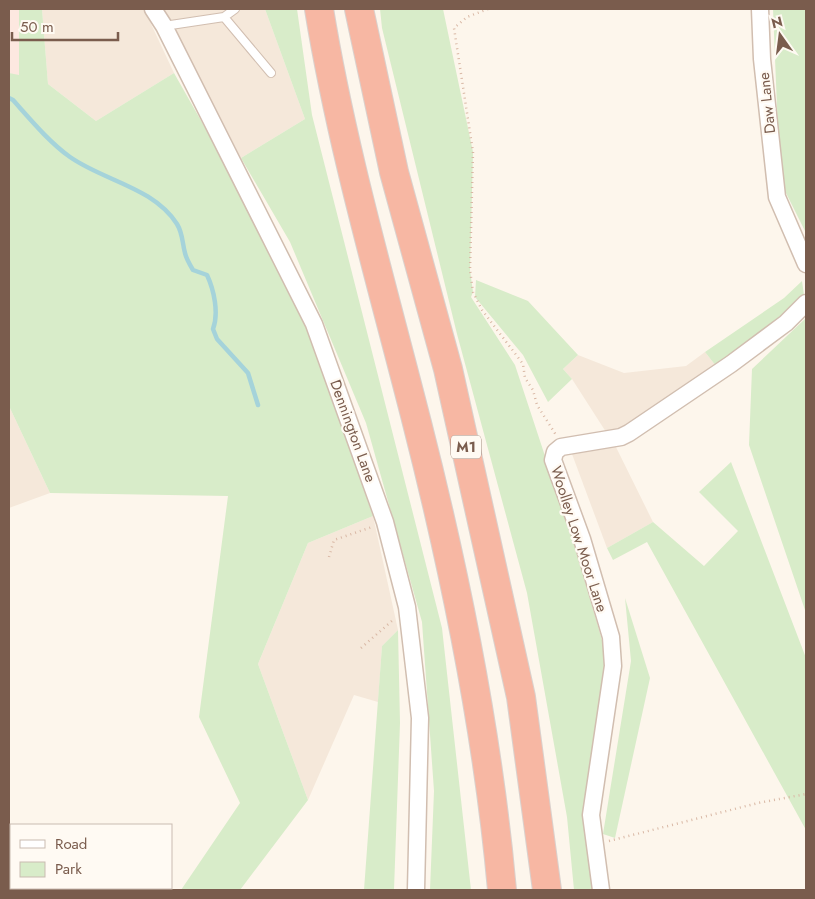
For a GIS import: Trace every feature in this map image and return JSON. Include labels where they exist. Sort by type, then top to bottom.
[{"type":"highway","points":[[319,9],[351,168],[418,426],[452,575],[484,737],[502,890]]},
{"type":"highway","name":"M1","points":[[359,9],[394,172],[448,369],[522,697],[547,890]]},
{"type":"highway","points":[[498,847],[498,890]]},
{"type":"street","name":"Dennington Lane","points":[[153,9],[164,26],[314,324],[385,522],[407,607],[420,718],[416,890]]},
{"type":"street","name":"Daw Lane","points":[[760,9],[762,59],[777,197],[806,264]]},
{"type":"street","name":"Woolley Low Moor Lane","points":[[601,890],[591,815],[613,666],[611,637],[582,539],[553,460],[555,452],[561,447],[621,437],[629,433],[731,364],[786,323],[806,303]]},
{"type":"lane","points":[[164,26],[224,17],[235,9]]},
{"type":"lane","points":[[224,17],[271,73]]},
{"type":"path","points":[[488,9],[467,17],[454,28],[473,152],[470,208],[472,223],[470,282],[482,310],[523,364],[525,378],[533,390],[537,405],[560,440],[561,447]]},
{"type":"path","points":[[329,557],[334,540],[385,522]]},
{"type":"path","points":[[361,648],[407,607]]},
{"type":"path","points":[[595,844],[624,839],[659,827],[758,803],[806,794]]},
{"type":"shaded area","points":[[9,9],[19,9],[19,76],[9,73]]},
{"type":"shaded area","points":[[42,9],[144,9],[174,73],[96,121],[48,84]]},
{"type":"shaded area","points":[[164,9],[265,9],[305,119],[241,158]]},
{"type":"shaded area","points":[[705,352],[720,371],[612,439],[653,522],[607,548],[569,446],[606,432],[572,379],[563,369],[578,355],[624,373],[686,366]]},
{"type":"shaded area","points":[[9,406],[50,493],[9,508]]},
{"type":"shaded area","points":[[373,516],[398,630],[382,646],[378,702],[354,695],[308,800],[258,664],[308,543]]},
{"type":"green space","points":[[19,9],[42,9],[48,84],[96,121],[174,73],[216,147],[308,327],[373,516],[308,543],[258,664],[308,800],[240,890],[181,890],[240,803],[199,717],[228,496],[50,493],[9,406],[9,73],[19,75]]},
{"type":"green space","points":[[265,9],[297,9],[312,115],[442,628],[471,890],[430,890],[434,791],[422,622],[366,423],[290,242],[241,158],[305,119]]},
{"type":"green space","points":[[380,9],[443,9],[473,152],[470,270],[473,292],[471,297],[515,365],[574,544],[606,654],[586,816],[595,890],[574,890],[567,817],[527,593],[457,334],[382,28]]},
{"type":"green space","points":[[773,9],[806,9],[806,233],[780,181]]},
{"type":"green space","points":[[476,280],[528,301],[578,355],[563,369],[572,379],[548,402],[523,355],[475,297]]},
{"type":"green space","points":[[802,281],[804,295],[794,306],[716,366],[705,352],[784,298]]},
{"type":"green space","points":[[806,318],[806,613],[749,445],[752,369]]},
{"type":"green space","points":[[731,462],[806,658],[806,830],[647,542],[613,560],[607,548],[653,522],[704,566],[738,531],[699,492]]},
{"type":"green space","points":[[625,598],[650,678],[615,838],[603,834],[631,661]]},
{"type":"green space","points":[[398,630],[400,723],[394,890],[364,890],[382,646]]},
{"type":"waterway","points":[[9,98],[47,137],[70,157],[142,193],[167,211],[179,228],[188,262],[193,270],[207,275],[215,302],[216,316],[213,329],[217,339],[248,373],[258,405]]}]
